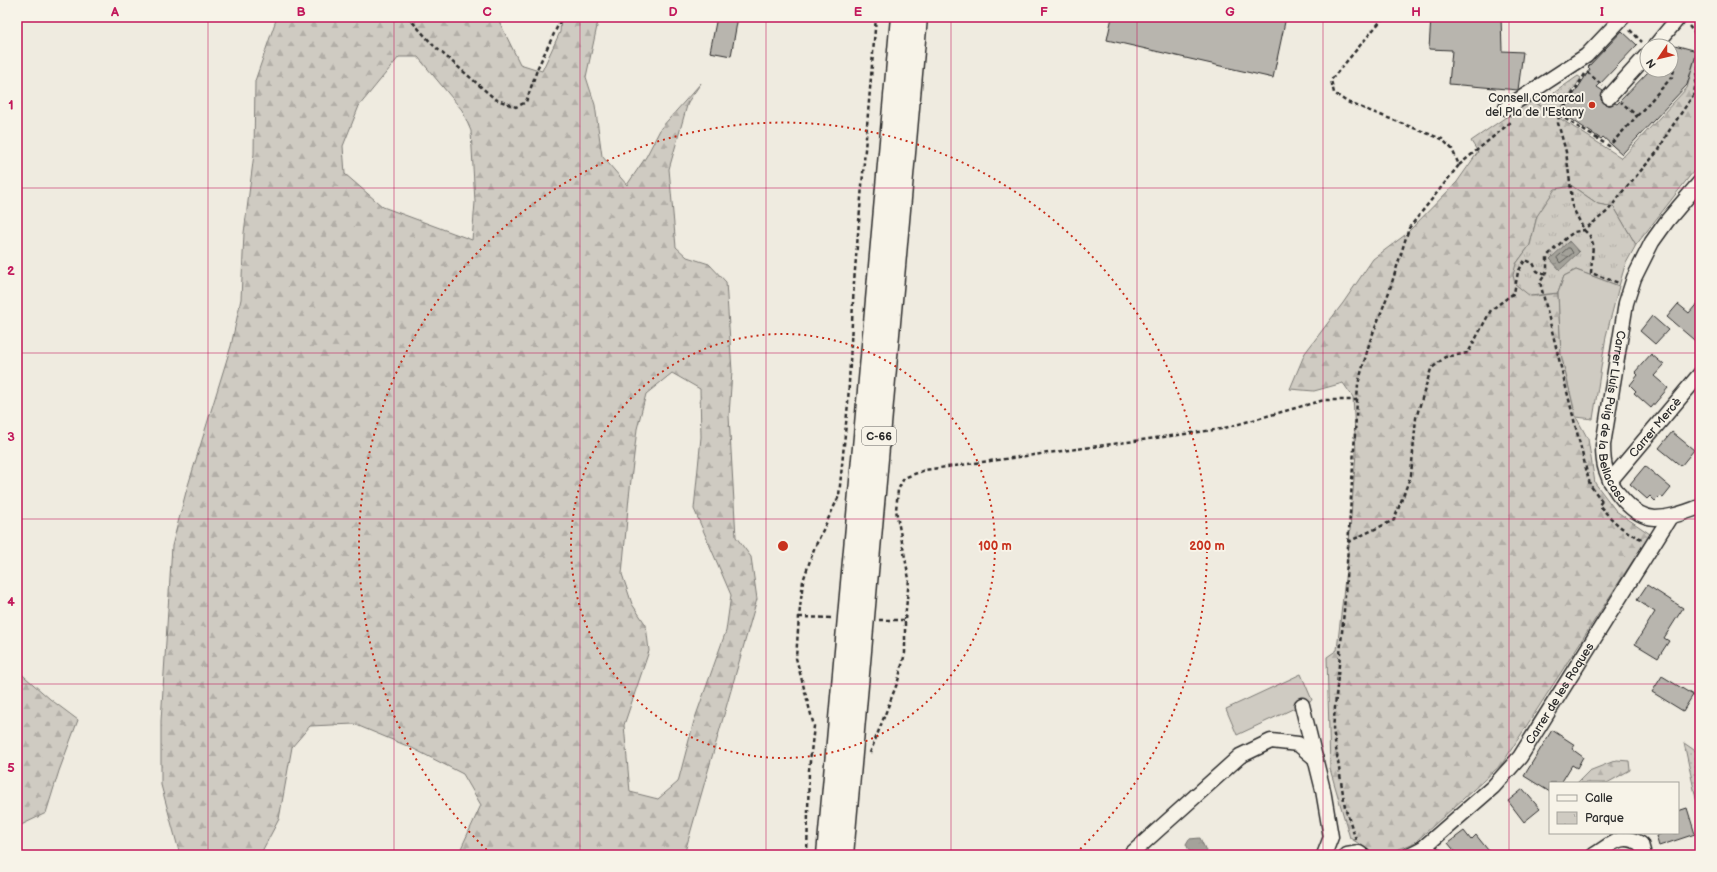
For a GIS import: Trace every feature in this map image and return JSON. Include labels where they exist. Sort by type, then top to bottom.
[{"type":"highway","name":"C-66","points":[[827,855],[901,17]]},
{"type":"highway","name":"C-66","points":[[842,855],[917,17]]},
{"type":"street","points":[[1662,38],[1672,27],[1677,18]]},
{"type":"street","points":[[1511,113],[1586,56],[1624,22]]},
{"type":"street","points":[[1609,97],[1639,64]]},
{"type":"street","name":"Carrer Lluís Puig de la Bellacasa","points":[[1700,182],[1652,242],[1642,260],[1631,287],[1626,303],[1603,445],[1605,468],[1613,485],[1634,509],[1643,515],[1653,518],[1670,517],[1700,508]]},
{"type":"street","name":"Carrer Mercè","points":[[1613,485],[1700,374]]},
{"type":"street","name":"Carrer de les Roques","points":[[1409,855],[1429,852],[1493,787],[1520,757],[1670,517]]},
{"type":"street","points":[[1302,705],[1323,790],[1331,837],[1324,855]]},
{"type":"street","points":[[1130,855],[1240,756],[1271,741],[1298,744],[1316,759]]},
{"type":"street","points":[[1594,855],[1620,839],[1631,838],[1641,844],[1644,855]]},
{"type":"path","points":[[408,17],[434,46],[495,99],[516,107],[526,102],[538,67],[562,17]]},
{"type":"path","points":[[807,855],[809,770],[814,726],[796,658],[802,580],[814,549],[839,496],[848,403],[854,282],[876,17]]},
{"type":"path","points":[[1384,17],[1331,80],[1334,93],[1347,102],[1442,139],[1452,149],[1459,164]]},
{"type":"path","points":[[1624,22],[1639,38]]},
{"type":"path","points":[[1602,501],[1590,485],[1548,314],[1541,293],[1540,282],[1546,275],[1547,256],[1574,232],[1584,230],[1608,211],[1623,191],[1659,150],[1667,134],[1694,94],[1700,56]]},
{"type":"path","points":[[1587,71],[1559,115],[1558,123],[1566,152],[1572,206],[1584,230],[1590,236],[1593,244],[1591,273],[1631,287]]},
{"type":"path","points":[[1637,116],[1671,78]]},
{"type":"path","points":[[1356,854],[1345,807],[1333,729],[1344,612],[1358,384],[1370,341],[1389,292],[1409,228],[1459,164],[1511,113]]},
{"type":"path","points":[[1559,115],[1609,146]]},
{"type":"path","points":[[1348,542],[1394,520],[1411,475],[1416,418],[1431,370],[1445,357],[1468,353],[1491,310],[1514,293],[1518,272],[1524,260],[1533,263],[1537,271],[1546,275]]},
{"type":"path","points":[[869,756],[900,674],[905,653],[905,620],[909,579],[896,510],[898,490],[904,478],[925,470],[1222,429],[1324,400],[1357,400]]},
{"type":"path","points":[[1613,485],[1599,506],[1617,526],[1631,535],[1653,544]]},
{"type":"path","points":[[799,617],[837,618]]},
{"type":"path","points":[[877,620],[905,620]]},
{"type":"green space","points":[[277,17],[406,17],[414,25],[417,17],[497,17],[520,64],[542,71],[560,32],[561,17],[599,17],[586,77],[595,105],[602,156],[627,185],[646,157],[661,128],[701,83],[688,102],[669,169],[676,247],[687,257],[709,264],[726,282],[732,371],[729,416],[736,537],[751,557],[757,599],[684,855],[458,855],[481,805],[463,774],[412,748],[354,724],[310,726],[292,747],[279,819],[260,855],[180,855],[161,785],[161,721],[172,546],[186,492],[231,346],[241,299],[244,233],[254,154],[255,81]],"holes":[[[399,57],[418,57],[462,110],[471,131],[475,202],[472,240],[383,207],[345,174],[343,146],[359,106]],[[672,373],[700,389],[701,437],[694,509],[731,595],[726,631],[694,721],[678,782],[658,799],[630,792],[624,725],[649,651],[646,625],[632,604],[622,574],[637,429],[646,394]]]},
{"type":"green space","points":[[1700,40],[1700,163],[1636,245],[1614,207],[1598,204],[1572,186],[1537,216],[1530,245],[1516,264],[1536,296],[1558,293],[1561,354],[1576,417],[1588,439],[1595,483],[1616,511],[1650,534],[1502,764],[1414,843],[1392,852],[1375,854],[1350,838],[1330,769],[1327,657],[1337,650],[1349,543],[1356,453],[1353,397],[1343,383],[1314,391],[1290,389],[1305,353],[1343,303],[1373,259],[1405,235],[1457,182],[1478,152],[1471,141],[1531,100],[1622,158],[1687,88]]},
{"type":"green space","points":[[1578,76],[1581,78],[1556,116],[1538,104]]},
{"type":"green space","points":[[1572,186],[1598,204],[1614,207],[1636,245],[1625,265],[1619,286],[1576,270],[1564,276],[1558,293],[1530,296],[1515,284],[1513,275],[1516,264],[1530,245],[1537,216],[1555,189]]},
{"type":"green space","points":[[1576,270],[1619,286],[1606,336],[1593,419],[1576,417],[1561,354],[1558,293],[1564,276]]},
{"type":"green space","points":[[17,670],[50,699],[78,720],[59,771],[46,813],[17,827]]},
{"type":"green space","points":[[1301,674],[1312,700],[1237,735],[1226,709]]},
{"type":"green space","points":[[1684,743],[1697,752],[1700,761],[1700,817]]},
{"type":"green space","points":[[1617,760],[1629,761],[1630,770],[1609,782],[1578,782],[1589,771]]},
{"type":"water","points":[[1569,241],[1579,252],[1560,270],[1550,259]]},
{"type":"water","points":[[1200,838],[1208,855],[1191,855],[1186,844],[1189,839]]},
{"type":"building","points":[[717,17],[738,17],[731,56],[710,52]]},
{"type":"building","points":[[1112,17],[1286,17],[1273,78],[1107,40]]},
{"type":"building","points":[[1431,17],[1501,17],[1502,51],[1523,52],[1518,90],[1449,84],[1452,50],[1429,49]]},
{"type":"building","points":[[1622,31],[1637,45],[1597,87],[1603,91],[1601,100],[1607,105],[1611,105],[1615,103],[1617,104],[1642,78],[1679,78],[1679,46],[1697,51],[1687,85],[1622,154],[1603,137],[1601,139],[1562,113],[1590,69],[1588,67]]},
{"type":"building","points":[[1700,300],[1700,345],[1667,317],[1678,304],[1689,313]]},
{"type":"building","points":[[1652,316],[1668,330],[1655,344],[1640,331]]},
{"type":"building","points":[[1651,354],[1664,365],[1654,376],[1668,388],[1651,408],[1634,393],[1636,391],[1630,385],[1638,375],[1635,372]]},
{"type":"building","points":[[1672,432],[1694,450],[1681,466],[1659,448]]},
{"type":"building","points":[[1645,466],[1671,488],[1663,498],[1660,496],[1655,501],[1650,496],[1647,499],[1630,484]]},
{"type":"building","points":[[1647,585],[1683,608],[1664,638],[1669,641],[1658,658],[1635,644],[1655,612],[1637,600]]},
{"type":"building","points":[[1662,676],[1693,695],[1683,711],[1652,692]]},
{"type":"building","points":[[1552,730],[1575,745],[1572,749],[1583,757],[1577,768],[1572,765],[1562,782],[1549,782],[1549,791],[1524,776]]},
{"type":"building","points":[[1523,789],[1540,809],[1524,822],[1508,801]]},
{"type":"building","points":[[1687,808],[1695,834],[1659,846],[1656,836],[1661,834],[1679,834],[1679,811]]},
{"type":"building","points":[[1464,831],[1471,840],[1476,835],[1492,855],[1458,855],[1448,843]]},
{"type":"place","name":"Consell Comarcal del Pla de l'Estany","points":[[1592,105]]}]
